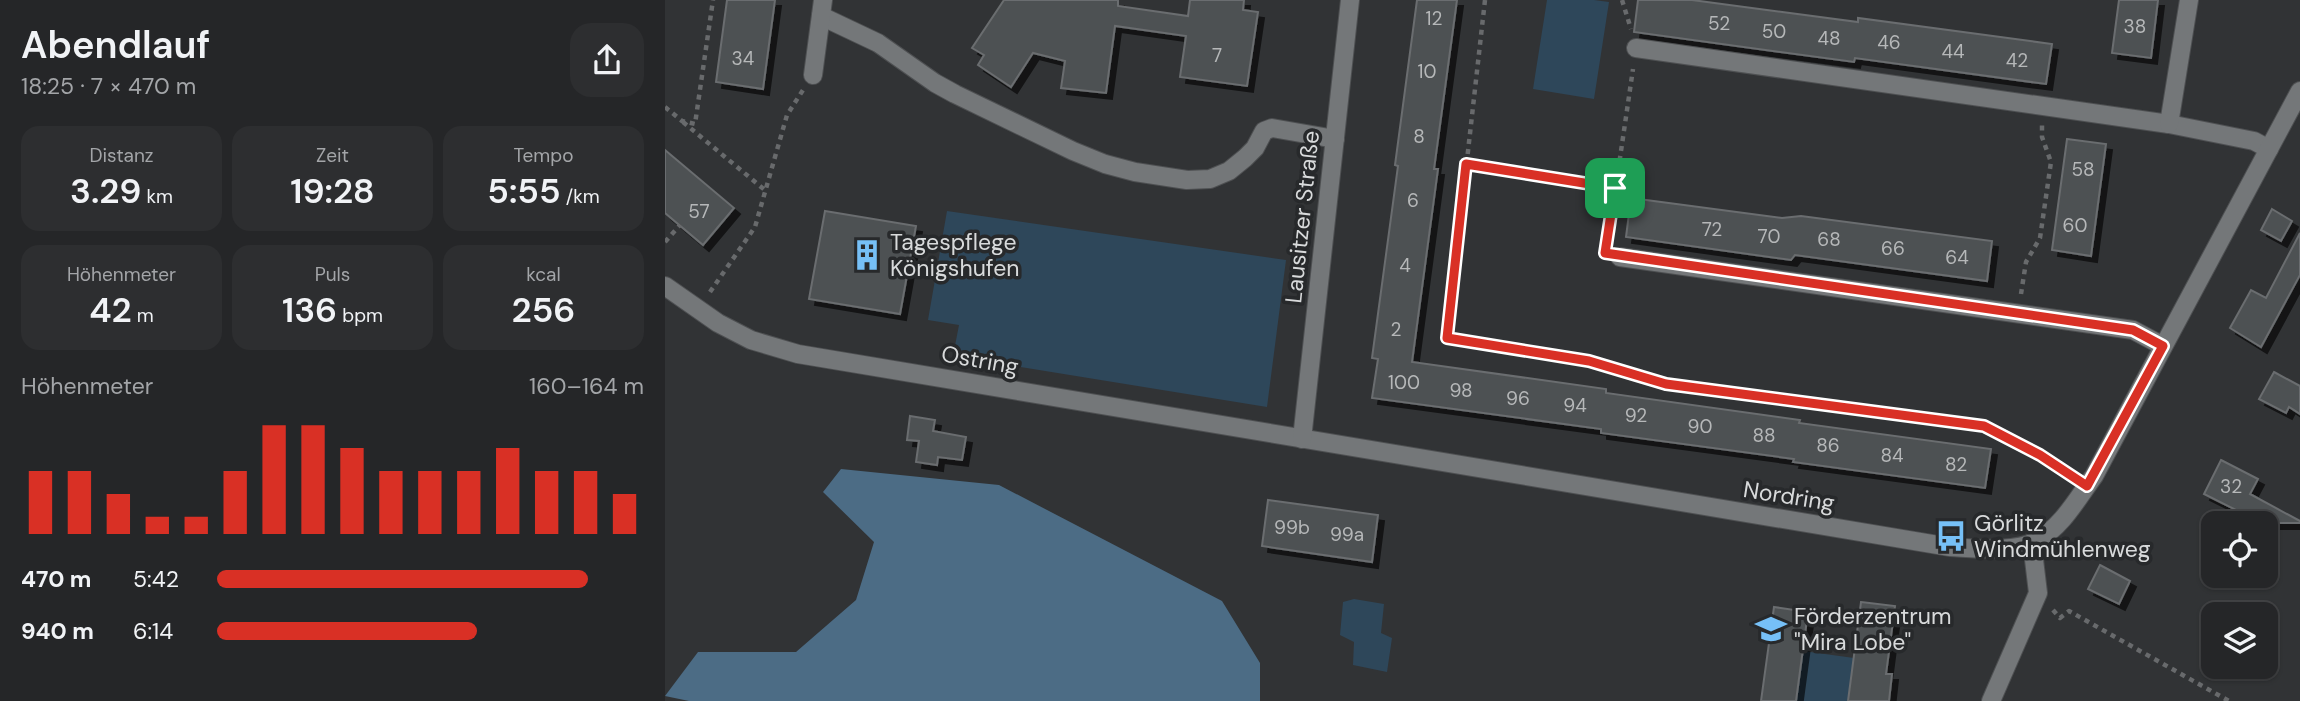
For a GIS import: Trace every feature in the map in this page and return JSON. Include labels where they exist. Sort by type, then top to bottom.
[{"type":"street","name":"Lausitzer Straße","points":[[1302,439],[1350,0]]},
{"type":"street","points":[[2169,124],[2189,0]]},
{"type":"street","points":[[813,75],[822,8],[955,94],[1073,151],[1135,172],[1187,180],[1210,179],[1230,171],[1255,148],[1264,131],[1272,128],[1335,139]]},
{"type":"street","points":[[1636,48],[2169,124],[2254,141],[2269,149]]},
{"type":"street","points":[[1991,701],[2038,593],[2032,543],[2056,525],[2087,486],[2300,92]]},
{"type":"street","points":[[1621,257],[2133,330],[2163,346]]},
{"type":"street","name":"Ostring","points":[[665,286],[697,310],[751,340],[798,354],[1302,439]]},
{"type":"street","name":"Nordring","points":[[1302,439],[1950,547],[2004,548],[2032,543]]},
{"type":"path","points":[[682,121],[695,124],[713,0]]},
{"type":"path","points":[[1485,0],[1447,338],[1589,361],[1666,384],[1984,426],[2040,455],[2087,486]]},
{"type":"path","points":[[1621,257],[1605,253],[1636,48],[1622,0]]},
{"type":"path","points":[[697,310],[755,228],[787,115],[813,75]]},
{"type":"path","points":[[2018,313],[2025,262],[2040,238],[2051,162],[2042,137],[2042,106]]},
{"type":"path","points":[[665,107],[765,191]]},
{"type":"path","points":[[1466,164],[1615,188]]},
{"type":"path","points":[[665,242],[680,225]]},
{"type":"path","points":[[2038,593],[2060,618],[2069,611],[2229,701]]},
{"type":"shaded area","points":[[1547,0],[1609,2],[1594,99],[1533,89]]},
{"type":"shaded area","points":[[947,211],[1286,260],[1267,407],[953,356],[959,325],[928,320]]},
{"type":"shaded area","points":[[841,469],[999,485],[1222,601],[1260,663],[1260,701],[689,701],[665,696],[698,652],[796,652],[856,600],[874,542],[823,492]]},
{"type":"shaded area","points":[[1354,599],[1384,604],[1381,633],[1392,638],[1387,672],[1353,665],[1354,642],[1340,635],[1343,602]]},
{"type":"shaded area","points":[[1803,651],[1854,658],[1848,701],[1796,701]]},
{"type":"building","points":[[727,0],[775,0],[763,89],[716,82]]},
{"type":"building","points":[[1004,0],[1118,0],[1118,6],[1188,16],[1190,0],[1244,0],[1243,10],[1258,12],[1247,86],[1180,77],[1186,36],[1115,26],[1106,93],[1061,88],[1065,61],[1033,53],[1011,87],[978,65],[984,55],[972,48]]},
{"type":"building","points":[[1417,0],[1457,0],[1412,362],[1606,389],[1606,393],[1800,420],[1799,423],[1991,449],[1985,488],[1601,433],[1601,429],[1372,398],[1378,359],[1372,358]]},
{"type":"building","points":[[1638,0],[1692,0],[1858,22],[1858,18],[2052,44],[2046,84],[1855,58],[1854,62],[1634,32]]},
{"type":"building","points":[[2119,0],[2158,0],[2151,58],[2112,53]]},
{"type":"building","points":[[2067,139],[2106,144],[2091,256],[2052,250]]},
{"type":"building","points":[[665,150],[734,208],[703,245],[665,213]]},
{"type":"building","points":[[1631,198],[1782,218],[1801,216],[1992,241],[1987,281],[1795,255],[1791,260],[1626,237]]},
{"type":"building","points":[[2272,209],[2292,221],[2281,241],[2261,230]]},
{"type":"building","name":"Tagespflege Königshufen","points":[[825,211],[916,226],[900,314],[809,299]]},
{"type":"building","points":[[2300,233],[2300,275],[2261,347],[2230,328],[2251,290],[2266,298]]},
{"type":"building","points":[[2274,372],[2300,386],[2300,414],[2289,407],[2286,413],[2259,399]]},
{"type":"building","points":[[910,416],[935,420],[933,431],[966,437],[962,460],[938,457],[937,465],[916,462],[919,441],[907,440]]},
{"type":"building","points":[[2221,460],[2258,479],[2250,494],[2300,523],[2278,523],[2278,511],[2238,511],[2204,494]]},
{"type":"building","points":[[1268,500],[1378,515],[1372,562],[1262,546]]},
{"type":"building","points":[[2100,565],[2130,581],[2119,604],[2088,589]]},
{"type":"building","points":[[1861,602],[1895,606],[1886,674],[1892,674],[1889,701],[1848,701]]},
{"type":"building","points":[[1774,607],[1808,612],[1796,701],[1761,701]]},
{"type":"place","name":"Tagespflege Königshufen","points":[[867,255]]},
{"type":"place","name":"Görlitz Windmühlenweg","points":[[1951,536]]},
{"type":"place","name":"Förderzentrum \"Mira Lobe\"","points":[[1771,629]]},
{"type":"route","points":[[1466,164],[1615,188],[1605,253],[2133,330],[2163,346],[2087,486],[2040,455],[1984,426],[1666,384],[1589,361],[1447,338],[1466,164]]}]
